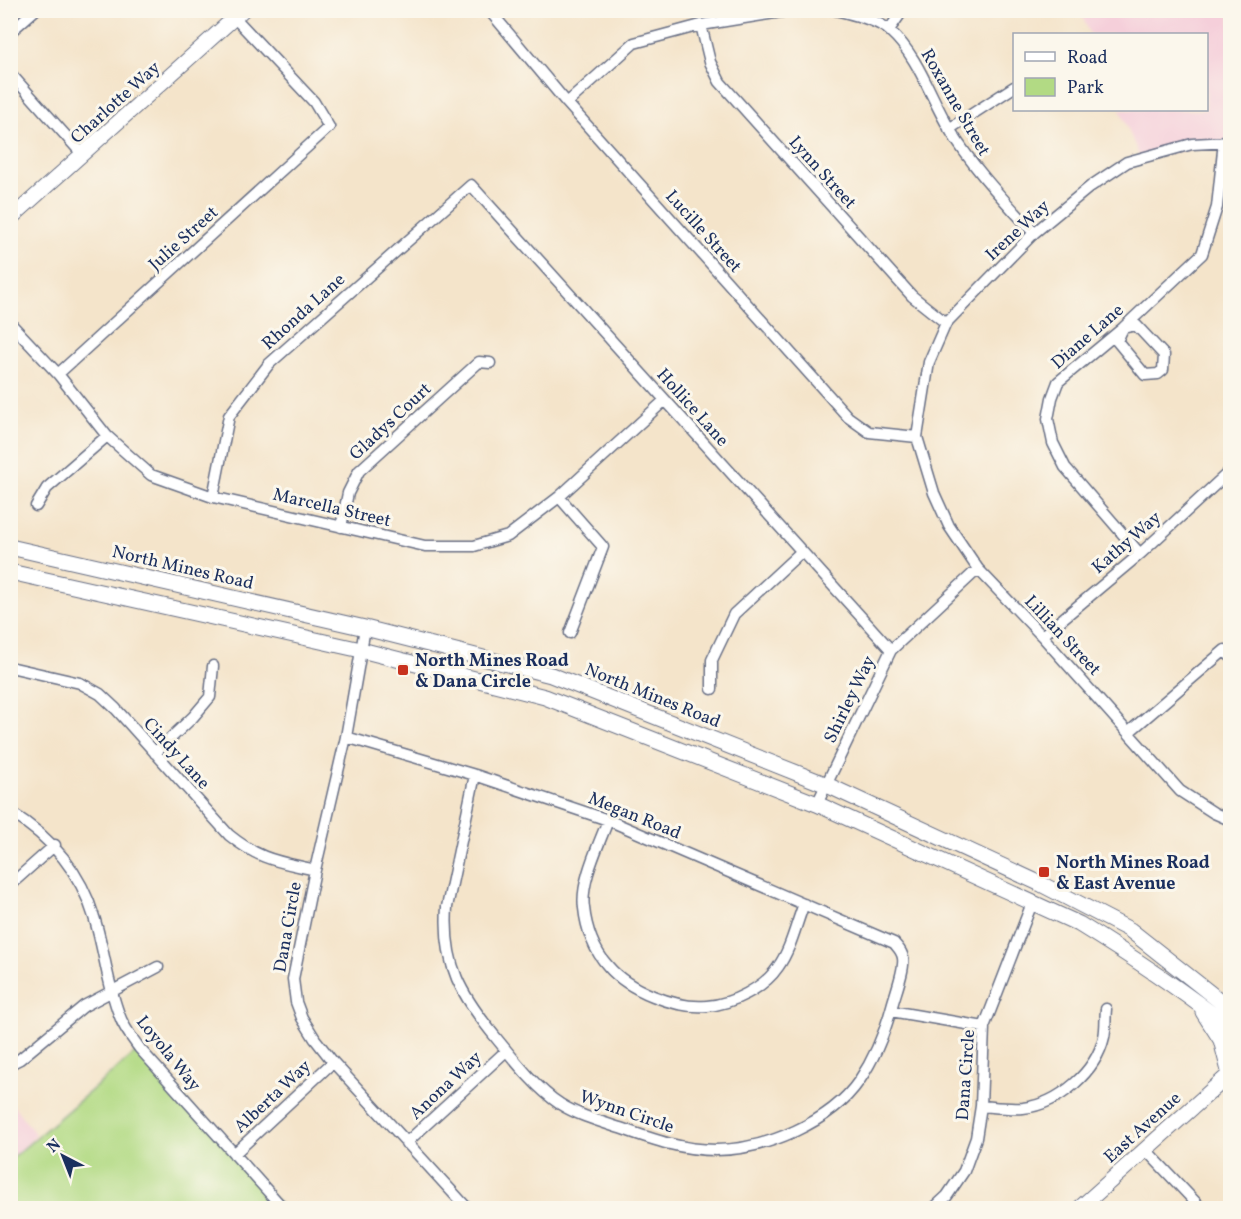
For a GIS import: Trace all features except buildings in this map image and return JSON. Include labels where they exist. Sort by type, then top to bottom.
[{"type":"main road","name":"North Mines Road","points":[[10,547],[365,628],[551,675],[827,784],[1038,882],[1135,934],[1230,1009]]},
{"type":"main road","points":[[10,572],[361,650],[545,697],[817,804],[1078,924],[1114,945],[1195,1000],[1230,1028]]},
{"type":"main road","points":[[1032,903],[1050,898],[1064,903],[1117,933],[1135,934]]},
{"type":"main road","points":[[1195,1000],[1221,1040],[1230,1074]]},
{"type":"main road","name":"East Avenue","points":[[1080,1209],[1230,1074]]},
{"type":"street","points":[[10,32],[35,10]]},
{"type":"street","name":"Lucille Street","points":[[489,10],[567,103],[848,417],[869,432],[917,437]]},
{"type":"street","points":[[567,103],[634,43],[701,25],[794,10]]},
{"type":"street","name":"Roxanne Street","points":[[835,10],[857,15],[889,30],[910,54],[950,129],[977,171],[1034,233]]},
{"type":"street","points":[[889,30],[903,10]]},
{"type":"street","name":"Julie Street","points":[[58,374],[329,127],[314,102],[239,14]]},
{"type":"street","name":"Charlotte Way","points":[[10,219],[239,14]]},
{"type":"street","name":"Lynn Street","points":[[701,25],[710,62],[720,82],[912,296],[946,323]]},
{"type":"street","points":[[10,73],[83,155]]},
{"type":"street","points":[[950,129],[1013,88]]},
{"type":"street","name":"Irene Way","points":[[917,437],[929,362],[946,323],[1034,233],[1091,186],[1127,162],[1192,144],[1227,141]]},
{"type":"street","name":"Diane Lane","points":[[1140,554],[1065,467],[1053,443],[1048,419],[1052,398],[1058,381],[1123,328],[1202,254],[1217,207],[1227,141]]},
{"type":"street","name":"Hollice Lane","points":[[471,185],[891,650]]},
{"type":"street","name":"Rhonda Lane","points":[[213,497],[229,416],[269,364],[471,185]]},
{"type":"street","name":"Marcella Street","points":[[10,323],[58,374],[107,436],[151,475],[213,497],[425,546],[474,546],[508,536],[559,497],[664,400]]},
{"type":"street","points":[[1136,325],[1164,355],[1163,370],[1158,374],[1145,375],[1117,342],[1123,328],[1136,325]]},
{"type":"street","name":"Gladys Court","points":[[341,527],[348,493],[358,471],[479,362],[490,363]]},
{"type":"street","points":[[36,506],[47,488],[107,436]]},
{"type":"street","name":"Lillian Street","points":[[917,437],[934,493],[949,526],[978,569],[1042,636],[1180,791],[1214,813],[1230,820]]},
{"type":"street","name":"Kathy Way","points":[[1042,636],[1140,554],[1230,471]]},
{"type":"street","points":[[559,497],[603,547],[570,633]]},
{"type":"street","points":[[712,689],[712,660],[734,614],[801,552]]},
{"type":"street","name":"Shirley Way","points":[[817,804],[891,650],[978,569]]},
{"type":"street","name":"Dana Circle","points":[[365,628],[346,737],[315,870],[293,979],[296,1002],[302,1018],[333,1062],[468,1209]]},
{"type":"street","points":[[1129,732],[1225,650],[1230,656]]},
{"type":"street","points":[[155,753],[193,717],[210,697],[213,666]]},
{"type":"street","name":"Cindy Lane","points":[[10,667],[80,683],[100,694],[229,835],[249,850],[268,860],[315,870]]},
{"type":"street","name":"Megan Road","points":[[346,737],[475,775],[608,820],[894,943],[901,951]]},
{"type":"street","name":"Wynn Circle","points":[[475,775],[447,907],[445,929],[449,960],[460,988],[473,1010],[506,1051],[543,1090],[578,1114],[660,1142],[688,1148],[717,1150],[752,1146],[782,1137],[815,1120],[842,1101],[858,1083],[872,1060],[891,1011],[904,960],[901,951]]},
{"type":"street","name":"Loyola Way","points":[[10,812],[29,823],[55,845],[71,865],[94,916],[119,1015],[128,1032],[140,1049],[283,1209]]},
{"type":"street","points":[[608,820],[585,888],[583,906],[589,933],[597,952],[621,979],[642,991],[661,999],[688,1005],[707,1006],[742,995],[778,968],[804,904]]},
{"type":"street","points":[[10,885],[55,845]]},
{"type":"street","name":"Dana Circle","points":[[934,1209],[947,1196],[964,1171],[976,1138],[981,1106],[984,1027],[1032,903]]},
{"type":"street","points":[[10,1064],[20,1059],[70,1015],[112,990],[158,968]]},
{"type":"street","points":[[981,1106],[1023,1108],[1046,1102],[1069,1088],[1087,1072],[1099,1051],[1105,1037],[1106,1009]]},
{"type":"street","points":[[891,1011],[984,1027]]},
{"type":"street","name":"Anona Way","points":[[406,1143],[506,1051]]},
{"type":"street","name":"Alberta Way","points":[[234,1154],[333,1062]]},
{"type":"street","points":[[1146,1150],[1201,1209]]},
{"type":"shaded area","points":[[1080,11],[1230,11],[1230,142],[1140,158],[1120,111],[1208,111],[1208,33],[1090,33]]},
{"type":"shaded area","points":[[11,1102],[36,1135],[11,1159]]},
{"type":"green space","points":[[140,1049],[283,1208],[11,1208],[11,1159]]},
{"type":"waterway","points":[[344,10],[385,13],[396,10]]},
{"type":"place","name":"North Mines Road & Dana Circle","points":[[403,670]]},
{"type":"place","name":"North Mines Road & East Avenue","points":[[1044,872]]}]
